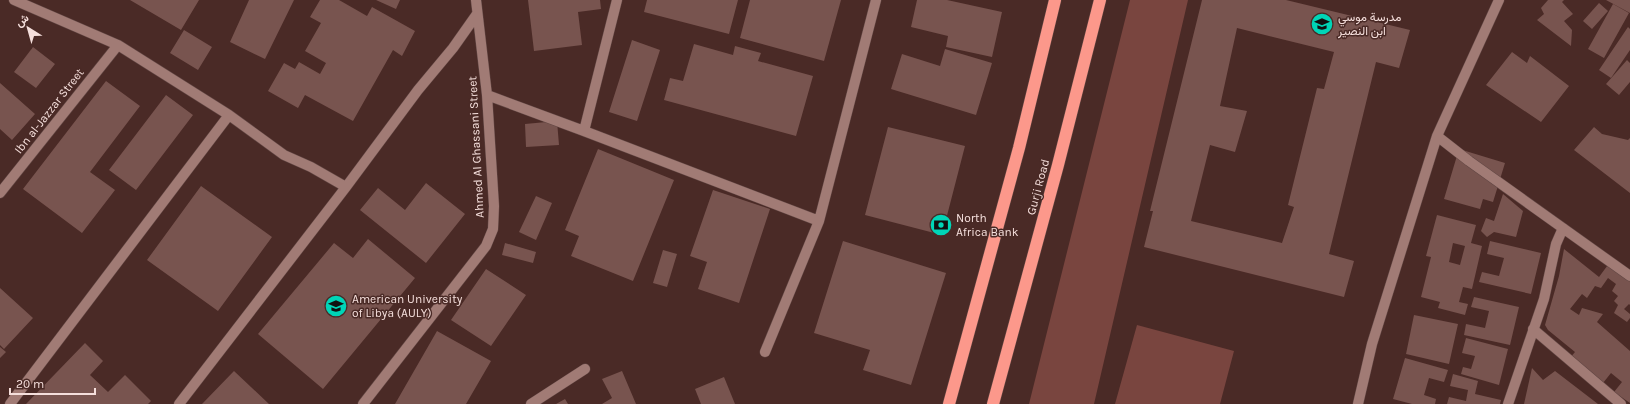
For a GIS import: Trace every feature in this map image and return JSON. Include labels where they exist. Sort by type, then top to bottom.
[{"type":"highway","points":[[949,404],[1018,148],[1054,0]]},
{"type":"highway","name":"Gurji Road","points":[[993,404],[1058,165],[1100,0]]},
{"type":"street","points":[[14,0],[118,45],[229,115],[284,155],[311,167],[346,187]]},
{"type":"street","name":"Ahmed Al Ghassani Street","points":[[362,404],[486,246],[493,229],[494,206],[487,95],[476,0]]},
{"type":"street","points":[[584,131],[617,0]]},
{"type":"street","points":[[765,352],[819,221],[876,0]]},
{"type":"street","points":[[1358,404],[1372,344],[1437,136],[1499,0]]},
{"type":"street","points":[[179,404],[477,14]]},
{"type":"street","name":"Ibn al-Jazzar Street","points":[[0,193],[118,45]]},
{"type":"street","points":[[487,95],[819,221]]},
{"type":"street","points":[[10,404],[229,115]]},
{"type":"street","points":[[1437,136],[1469,161],[1630,276]]},
{"type":"street","points":[[1508,404],[1544,299],[1556,244],[1562,228]]},
{"type":"street","points":[[1533,330],[1621,404]]},
{"type":"street","points":[[531,404],[585,369]]},
{"type":"shaded area","points":[[1130,0],[1188,0],[1094,404],[1029,404]]},
{"type":"shaded area","points":[[1137,325],[1234,351],[1220,404],[1115,404]]},
{"type":"building","points":[[130,0],[199,0],[181,30]]},
{"type":"building","points":[[249,0],[294,0],[265,59],[230,42]]},
{"type":"building","points":[[320,0],[339,0],[367,16],[372,7],[415,31],[402,56],[393,50],[353,121],[305,95],[298,108],[268,91],[284,63],[295,69],[299,62],[320,74],[326,63],[305,51],[321,23],[310,17]]},
{"type":"building","points":[[376,0],[400,0],[396,9]]},
{"type":"building","points":[[528,0],[600,0],[601,9],[578,12],[582,45],[534,51]]},
{"type":"building","points":[[647,0],[738,0],[729,34],[644,12]]},
{"type":"building","points":[[750,0],[841,0],[824,61],[740,38]]},
{"type":"building","points":[[917,0],[947,0],[1002,12],[992,57],[946,47],[948,36],[911,27]]},
{"type":"building","points":[[1202,0],[1286,0],[1410,30],[1399,68],[1376,62],[1329,254],[1354,261],[1344,297],[1144,247],[1153,211],[1150,211]],"holes":[[[1237,28],[1334,52],[1324,89],[1317,88],[1288,205],[1294,207],[1282,243],[1191,221],[1210,145],[1235,152],[1247,111],[1220,106]]]},
{"type":"building","points":[[1548,0],[1564,0],[1562,2],[1573,14],[1564,21],[1572,30],[1571,46],[1537,20],[1544,14],[1541,8]]},
{"type":"building","points":[[1606,0],[1630,0],[1630,13]]},
{"type":"building","points":[[1599,3],[1608,11],[1592,29],[1583,21]]},
{"type":"building","points":[[1613,4],[1629,13],[1604,58],[1588,49]]},
{"type":"building","points":[[1628,27],[1630,29],[1630,50],[1611,78],[1599,70]]},
{"type":"building","points":[[184,30],[212,47],[198,70],[170,53]]},
{"type":"building","points":[[632,40],[660,50],[637,121],[609,112]]},
{"type":"building","points":[[694,44],[733,55],[735,46],[761,53],[758,61],[813,76],[796,136],[664,100],[670,78],[683,81]]},
{"type":"building","points":[[33,47],[55,64],[36,88],[14,72]]},
{"type":"building","points":[[945,49],[992,63],[976,115],[891,89],[902,54],[940,66]]},
{"type":"building","points":[[1512,52],[1527,63],[1530,56],[1569,86],[1541,122],[1486,85]]},
{"type":"building","points":[[1627,60],[1630,63],[1630,82],[1619,95],[1606,84]]},
{"type":"building","points":[[106,81],[140,106],[90,172],[115,190],[82,233],[23,189]]},
{"type":"building","points":[[0,83],[35,114],[12,140],[0,129]]},
{"type":"building","points":[[166,95],[193,115],[136,190],[109,170]]},
{"type":"building","points":[[557,121],[559,145],[526,147],[525,124]]},
{"type":"building","points":[[888,127],[965,146],[942,235],[865,215]]},
{"type":"building","points":[[1594,127],[1602,134],[1628,140],[1630,138],[1630,193],[1574,150]]},
{"type":"building","points":[[598,149],[674,180],[633,281],[571,256],[579,236],[565,230]]},
{"type":"building","points":[[1459,149],[1505,163],[1493,202],[1483,199],[1480,209],[1444,199]]},
{"type":"building","points":[[426,183],[465,214],[426,263],[360,210],[378,188],[405,210]]},
{"type":"building","points":[[201,186],[272,237],[218,311],[147,260]]},
{"type":"building","points":[[713,190],[770,209],[739,303],[698,289],[707,262],[690,256]]},
{"type":"building","points":[[1503,194],[1523,211],[1516,237],[1494,232],[1487,237],[1481,231],[1486,218],[1494,221]]},
{"type":"building","points":[[536,196],[552,203],[536,240],[519,232]]},
{"type":"building","points":[[1437,215],[1476,225],[1471,243],[1482,246],[1472,289],[1463,287],[1459,302],[1468,304],[1465,315],[1438,308],[1440,302],[1421,297],[1431,257],[1426,256]],"holes":[[[1453,243],[1465,246],[1460,265],[1449,262]]]},
{"type":"building","name":"American University of Libya (AULY)","points":[[368,239],[415,278],[323,389],[258,334],[334,243],[353,258]]},
{"type":"building","points":[[843,241],[946,273],[911,385],[863,370],[870,350],[814,333]]},
{"type":"building","points":[[1490,241],[1541,253],[1531,294],[1479,282],[1482,272],[1499,276],[1504,258],[1487,254]]},
{"type":"building","points":[[505,243],[536,252],[533,263],[502,255]]},
{"type":"building","points":[[1564,249],[1599,277],[1613,258],[1630,271],[1630,305],[1629,304],[1624,309],[1630,314],[1630,318],[1627,322],[1614,313],[1618,305],[1614,301],[1618,296],[1612,291],[1616,284],[1608,278],[1601,288],[1595,286],[1587,298],[1582,294],[1570,309],[1579,315],[1582,308],[1603,314],[1597,322],[1630,351],[1630,403],[1614,392],[1622,382],[1611,373],[1603,383],[1569,359],[1575,352],[1548,330],[1545,325],[1559,276]]},
{"type":"building","points":[[663,250],[677,254],[667,287],[653,283]]},
{"type":"building","points":[[486,269],[526,295],[491,346],[451,320]]},
{"type":"building","points":[[0,288],[33,318],[4,349],[0,345]]},
{"type":"building","points":[[1474,297],[1519,307],[1510,345],[1464,335],[1466,324],[1485,328],[1489,311],[1471,307]]},
{"type":"building","points":[[1414,315],[1458,324],[1449,364],[1406,354]]},
{"type":"building","points":[[437,331],[491,361],[466,404],[395,404]]},
{"type":"building","points":[[1466,338],[1508,349],[1499,385],[1461,374],[1463,367],[1471,369],[1475,356],[1462,353]]},
{"type":"building","points":[[85,343],[103,361],[90,375],[108,392],[125,375],[151,401],[148,404],[26,404]]},
{"type":"building","points":[[0,347],[6,352],[0,358]]},
{"type":"building","points":[[1405,358],[1448,370],[1444,382],[1429,378],[1424,395],[1436,399],[1435,404],[1412,404],[1393,399]]},
{"type":"building","points":[[1532,368],[1543,380],[1555,371],[1598,404],[1524,404]]},
{"type":"building","points":[[234,371],[269,404],[202,404]]},
{"type":"building","points":[[622,371],[636,404],[602,404],[612,398],[602,379]]},
{"type":"building","points":[[1453,374],[1478,381],[1475,394],[1501,400],[1500,404],[1447,404],[1449,397],[1466,401],[1468,390],[1450,386]]},
{"type":"building","points":[[724,377],[735,404],[701,404],[695,389]]},
{"type":"building","points":[[565,399],[568,404],[556,404]]},
{"type":"place","name":"مدرسة موسي ابن النصير","points":[[1322,24]]},
{"type":"place","name":"North Africa Bank","points":[[941,225]]},
{"type":"place","name":"American University of Libya (AULY)","points":[[336,306]]}]
